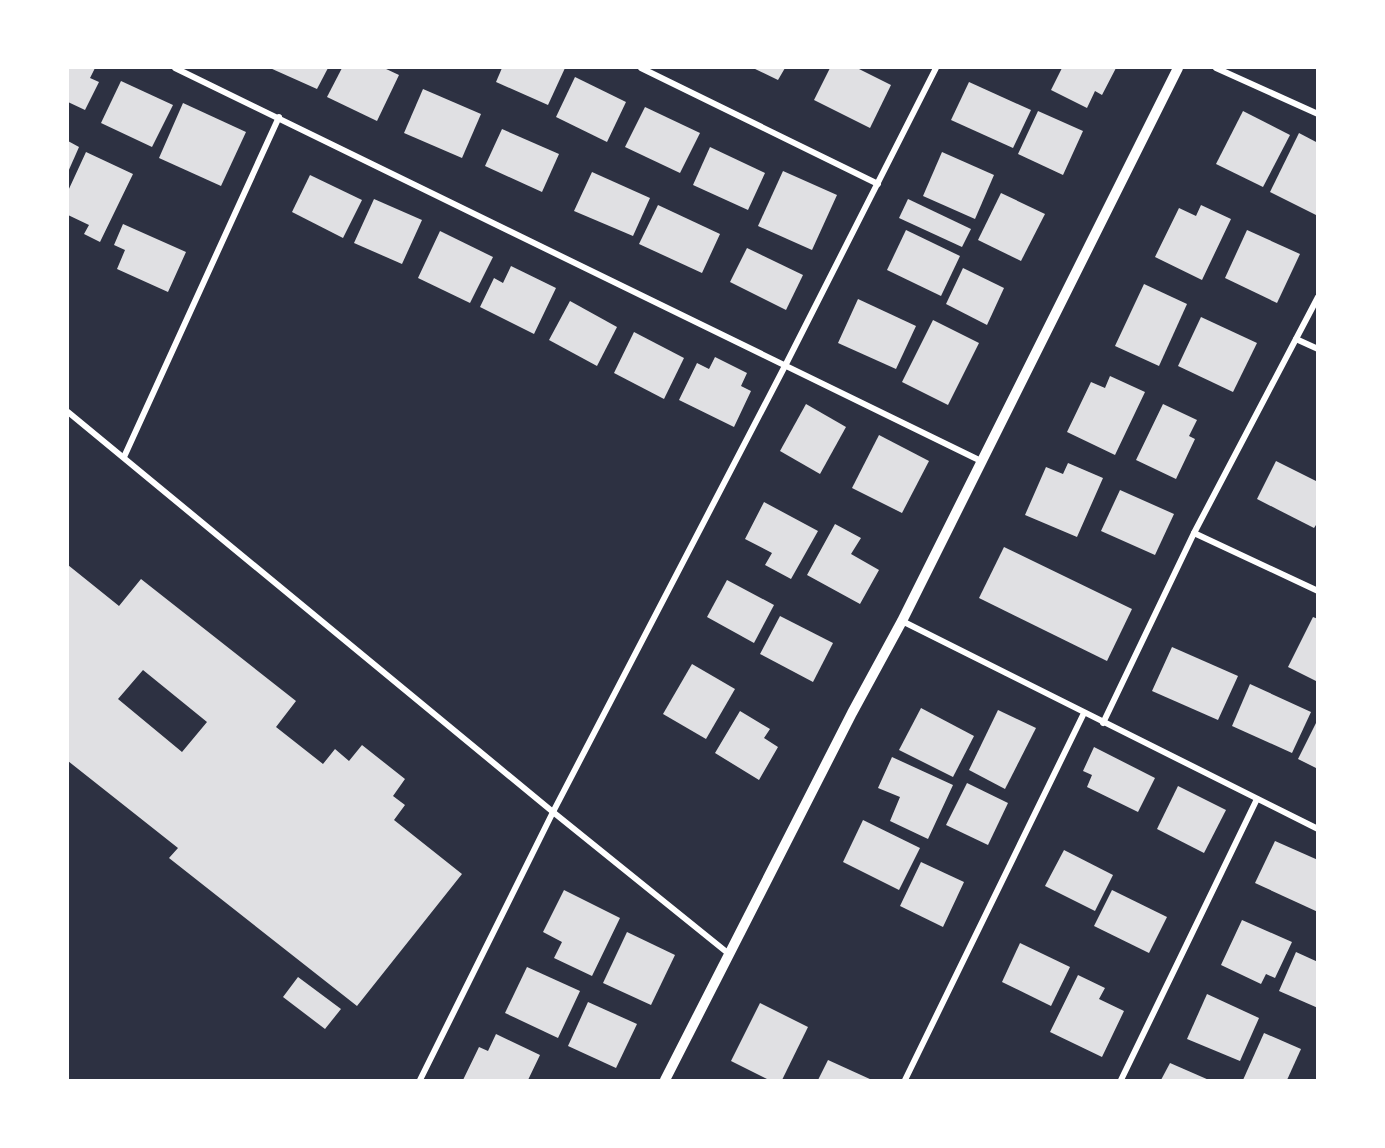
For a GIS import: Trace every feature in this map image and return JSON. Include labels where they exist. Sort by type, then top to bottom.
[{"type":"street","points":[[175,68],[981,461]]},
{"type":"street","points":[[641,68],[878,184]]},
{"type":"street","points":[[420,1080],[553,812],[786,364],[936,68]]},
{"type":"street","points":[[665,1080],[852,713],[902,621],[1178,68]]},
{"type":"street","points":[[1216,68],[1317,114]]},
{"type":"street","points":[[124,457],[279,117]]},
{"type":"street","points":[[1103,723],[1194,533],[1317,297]]},
{"type":"street","points":[[1296,339],[1317,350]]},
{"type":"street","points":[[68,412],[729,954]]},
{"type":"street","points":[[1194,533],[1317,591]]},
{"type":"street","points":[[902,621],[1317,830]]},
{"type":"street","points":[[905,1080],[1084,713]]},
{"type":"street","points":[[1121,1080],[1257,799]]},
{"type":"building","points":[[68,68],[95,68],[90,78],[99,82],[85,110],[68,102]]},
{"type":"building","points":[[270,68],[328,68],[317,89]]},
{"type":"building","points":[[342,68],[384,68],[399,75],[377,121],[327,97]]},
{"type":"building","points":[[502,68],[565,68],[548,105],[496,82]]},
{"type":"building","points":[[753,68],[785,68],[778,80]]},
{"type":"building","points":[[830,68],[857,68],[891,85],[870,128],[814,100]]},
{"type":"building","points":[[1062,68],[1116,68],[1102,95],[1095,91],[1087,108],[1051,90]]},
{"type":"building","points":[[575,77],[626,102],[607,142],[556,117]]},
{"type":"building","points":[[121,81],[173,105],[152,147],[101,123]]},
{"type":"building","points":[[969,82],[1031,110],[1013,148],[951,120]]},
{"type":"building","points":[[423,89],[481,114],[462,158],[404,133]]},
{"type":"building","points":[[183,103],[246,132],[221,186],[159,158]]},
{"type":"building","points":[[645,107],[700,133],[680,173],[625,147]]},
{"type":"building","points":[[1038,111],[1083,131],[1063,175],[1018,154]]},
{"type":"building","points":[[1243,111],[1290,135],[1263,187],[1216,164]]},
{"type":"building","points":[[502,129],[559,154],[542,192],[485,166]]},
{"type":"building","points":[[1299,133],[1318,143],[1316,215],[1270,192]]},
{"type":"building","points":[[68,141],[79,147],[68,172]]},
{"type":"building","points":[[710,147],[765,173],[748,210],[693,185]]},
{"type":"building","points":[[86,152],[133,174],[100,242],[84,234],[89,225],[68,215],[68,191]]},
{"type":"building","points":[[942,152],[994,175],[975,219],[923,196]]},
{"type":"building","points":[[783,171],[837,195],[812,250],[758,226]]},
{"type":"building","points":[[592,172],[650,198],[633,236],[574,211]]},
{"type":"building","points":[[310,175],[362,200],[343,238],[292,212]]},
{"type":"building","points":[[1001,193],[1045,214],[1021,261],[978,240]]},
{"type":"building","points":[[374,199],[422,220],[402,264],[354,243]]},
{"type":"building","points":[[908,199],[971,229],[962,247],[899,218]]},
{"type":"building","points":[[658,205],[720,234],[702,273],[639,244]]},
{"type":"building","points":[[1201,205],[1231,219],[1202,280],[1155,257],[1179,208],[1196,216]]},
{"type":"building","points":[[123,224],[186,252],[168,292],[117,269],[125,250],[114,245]]},
{"type":"building","points":[[906,230],[960,256],[941,296],[887,270]]},
{"type":"building","points":[[1247,230],[1300,254],[1277,303],[1225,278]]},
{"type":"building","points":[[440,231],[493,257],[470,303],[418,278]]},
{"type":"building","points":[[747,248],[803,275],[786,310],[730,282]]},
{"type":"building","points":[[511,266],[556,288],[534,334],[480,307],[494,278],[503,283]]},
{"type":"building","points":[[963,268],[1004,288],[987,325],[946,304]]},
{"type":"building","points":[[1144,284],[1187,304],[1159,366],[1115,346]]},
{"type":"building","points":[[858,299],[916,326],[896,369],[838,343]]},
{"type":"building","points":[[570,301],[617,327],[597,366],[549,340]]},
{"type":"building","points":[[1201,317],[1257,343],[1233,392],[1178,366]]},
{"type":"building","points":[[933,320],[979,343],[948,405],[902,382]]},
{"type":"building","points":[[634,332],[684,358],[664,399],[614,373]]},
{"type":"building","points":[[715,357],[747,373],[741,386],[751,391],[734,427],[679,400],[697,363],[709,369]]},
{"type":"building","points":[[1110,376],[1145,392],[1115,455],[1067,432],[1091,382],[1105,388]]},
{"type":"building","points":[[806,404],[846,427],[820,474],[780,451]]},
{"type":"building","points":[[1163,404],[1197,420],[1189,436],[1195,439],[1176,479],[1136,460]]},
{"type":"building","points":[[879,435],[929,461],[902,513],[852,488]]},
{"type":"building","points":[[1276,461],[1318,482],[1318,522],[1314,528],[1257,499]]},
{"type":"building","points":[[1068,463],[1103,478],[1077,537],[1025,515],[1046,467],[1063,474]]},
{"type":"building","points":[[1120,490],[1174,514],[1155,555],[1101,531]]},
{"type":"building","points":[[764,502],[818,531],[791,579],[765,565],[772,553],[745,539]]},
{"type":"building","points":[[835,524],[861,538],[851,554],[879,570],[860,604],[807,575]]},
{"type":"building","points":[[1004,547],[1132,609],[1107,661],[979,598]]},
{"type":"building","points":[[68,565],[119,606],[141,579],[296,701],[276,727],[323,764],[335,749],[349,761],[362,745],[405,779],[393,796],[405,805],[394,820],[462,874],[357,1006],[169,858],[178,848],[68,761]],"holes":[[[143,670],[207,722],[182,752],[118,699]]]},
{"type":"building","points":[[727,580],[774,605],[754,643],[707,617]]},
{"type":"building","points":[[780,616],[833,643],[813,682],[760,654]]},
{"type":"building","points":[[1313,617],[1318,619],[1318,682],[1288,667]]},
{"type":"building","points":[[1172,647],[1238,676],[1218,720],[1152,691]]},
{"type":"building","points":[[692,664],[735,689],[706,739],[663,714]]},
{"type":"building","points":[[1250,684],[1311,712],[1292,753],[1232,726]]},
{"type":"building","points":[[921,708],[974,736],[953,777],[899,750]]},
{"type":"building","points":[[998,710],[1036,728],[1005,789],[969,770]]},
{"type":"building","points":[[740,711],[770,729],[764,738],[778,747],[759,780],[715,753]]},
{"type":"building","points":[[1318,719],[1318,769],[1298,759]]},
{"type":"building","points":[[1094,747],[1155,778],[1138,812],[1087,787],[1092,775],[1083,771]]},
{"type":"building","points":[[892,757],[953,785],[928,839],[890,821],[900,797],[878,788]]},
{"type":"building","points":[[967,783],[1008,803],[988,845],[946,825]]},
{"type":"building","points":[[1178,786],[1226,810],[1204,853],[1157,829]]},
{"type":"building","points":[[863,820],[920,848],[899,890],[843,862]]},
{"type":"building","points":[[1275,841],[1318,860],[1318,912],[1255,883]]},
{"type":"building","points":[[1064,850],[1113,875],[1095,911],[1045,886]]},
{"type":"building","points":[[921,862],[964,882],[943,927],[900,906]]},
{"type":"building","points":[[564,890],[620,918],[592,976],[554,958],[562,942],[543,932]]},
{"type":"building","points":[[1112,890],[1167,917],[1149,953],[1094,926]]},
{"type":"building","points":[[1242,920],[1292,942],[1275,978],[1266,974],[1261,984],[1221,965]]},
{"type":"building","points":[[627,932],[675,955],[651,1005],[603,983]]},
{"type":"building","points":[[1020,943],[1070,967],[1051,1006],[1002,982]]},
{"type":"building","points":[[1296,952],[1318,962],[1318,1008],[1279,991]]},
{"type":"building","points":[[527,967],[580,991],[558,1038],[505,1013]]},
{"type":"building","points":[[1078,975],[1105,988],[1099,999],[1124,1011],[1102,1057],[1050,1032]]},
{"type":"building","points":[[298,977],[341,1009],[325,1029],[283,997]]},
{"type":"building","points":[[1207,994],[1259,1018],[1240,1061],[1187,1039]]},
{"type":"building","points":[[588,1002],[637,1024],[616,1068],[568,1046]]},
{"type":"building","points":[[760,1003],[808,1027],[782,1080],[769,1080],[731,1061]]},
{"type":"building","points":[[1264,1033],[1301,1049],[1287,1080],[1243,1080]]},
{"type":"building","points":[[496,1034],[540,1055],[528,1080],[463,1080],[479,1047],[488,1051]]},
{"type":"building","points":[[828,1060],[872,1080],[818,1080]]},
{"type":"building","points":[[1170,1063],[1209,1080],[1161,1080]]}]
